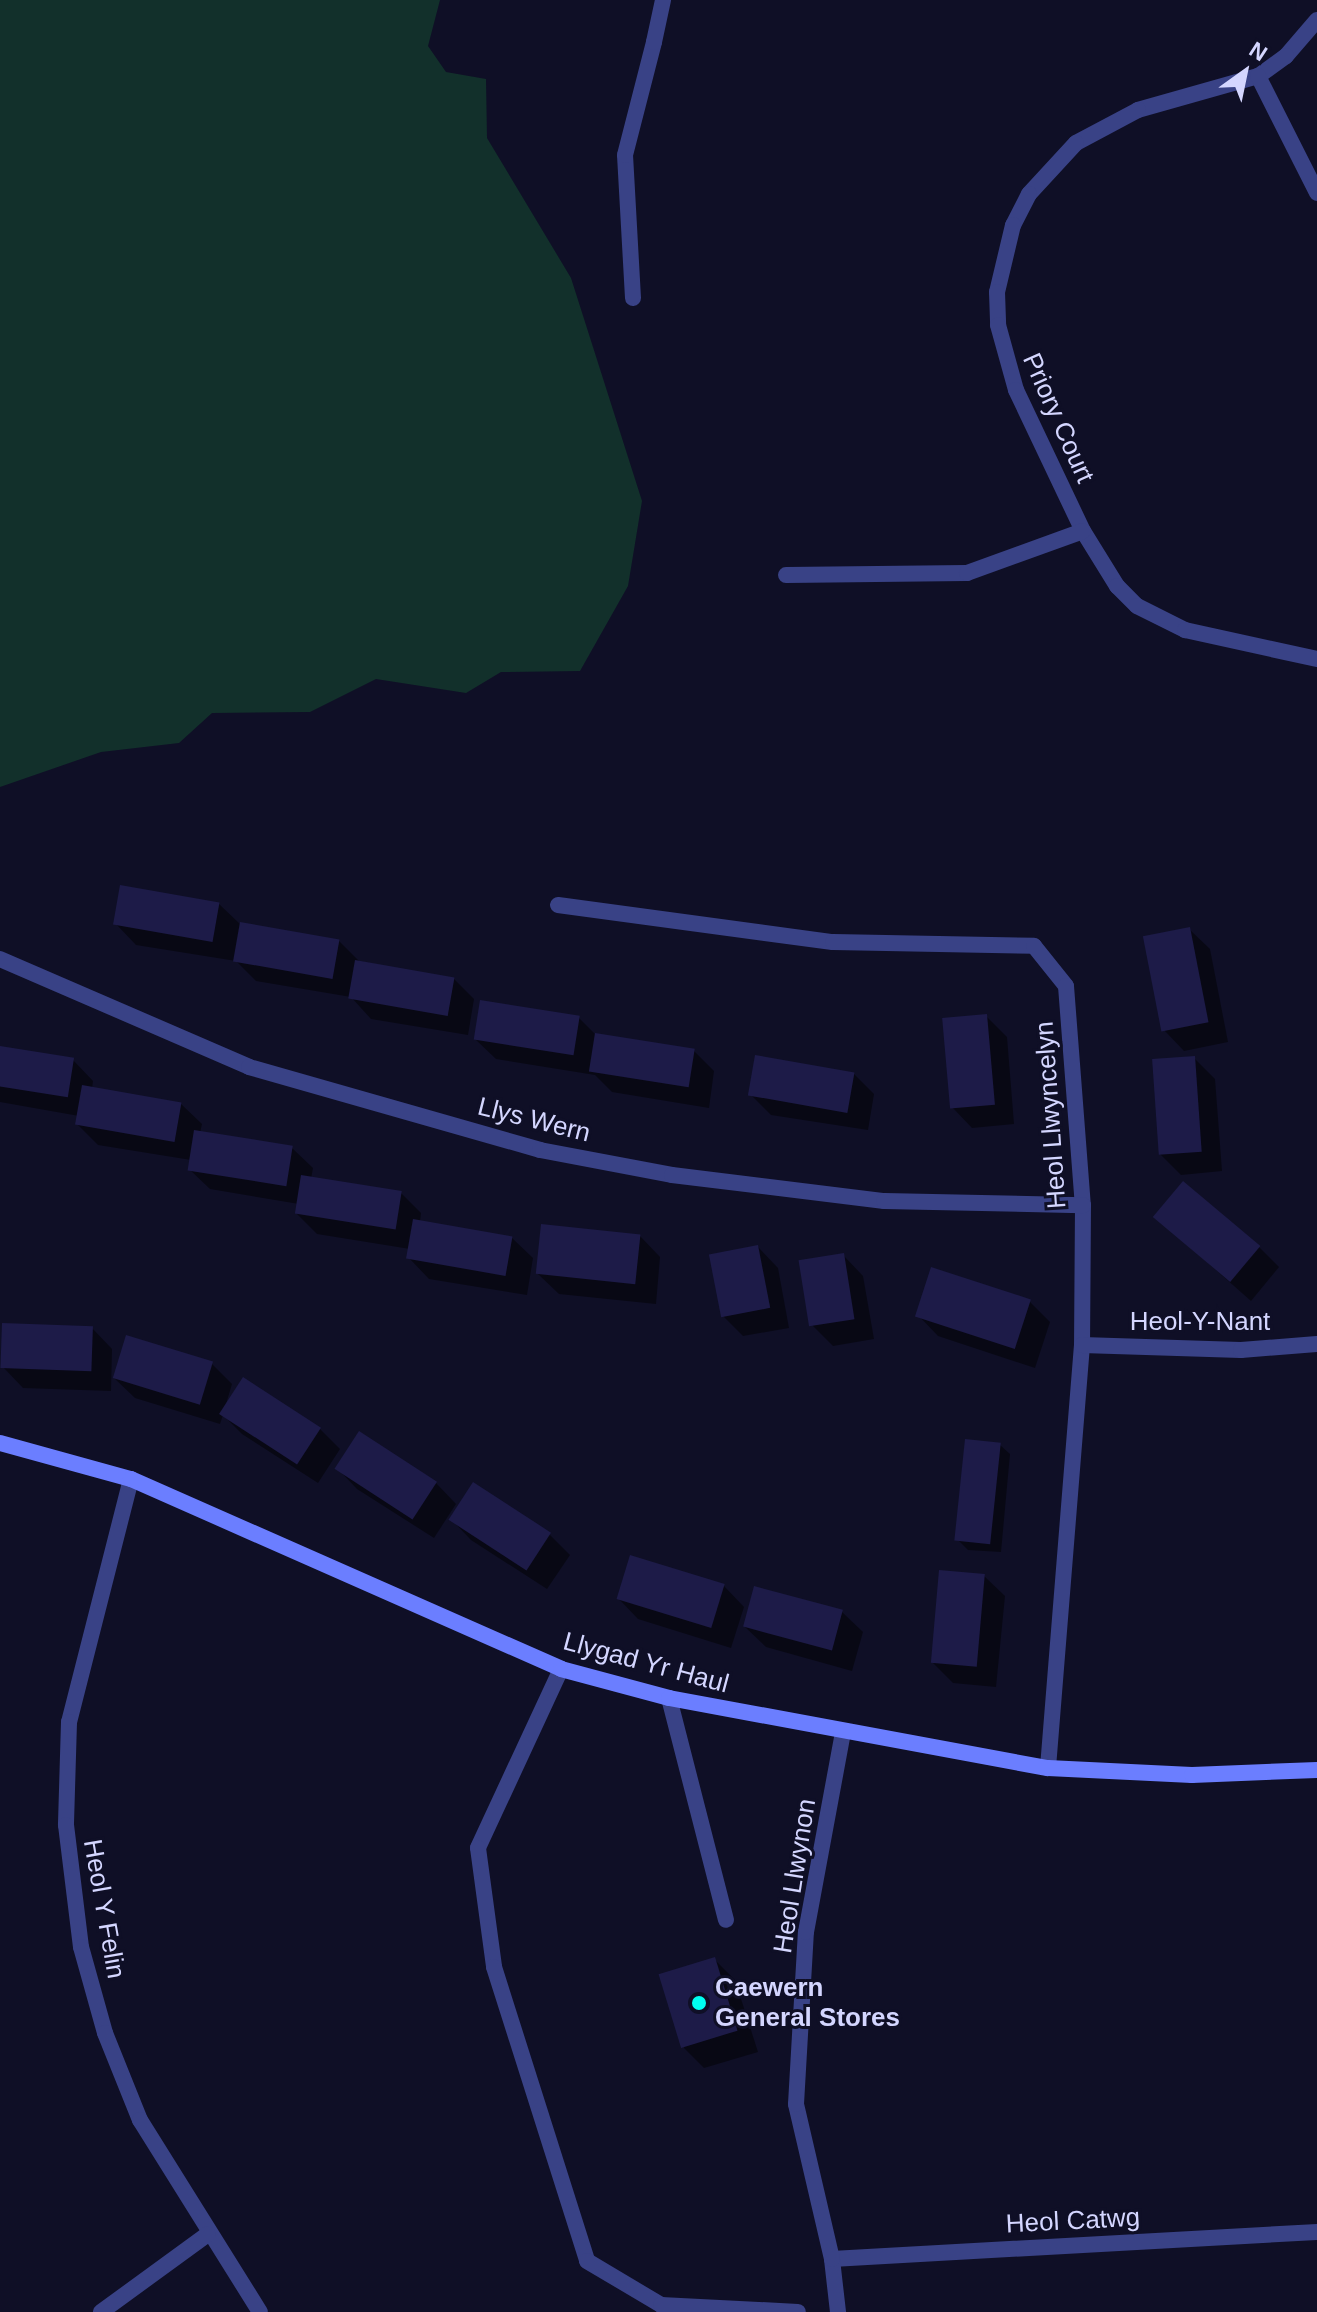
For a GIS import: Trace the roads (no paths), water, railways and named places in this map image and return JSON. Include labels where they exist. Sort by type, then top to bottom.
[{"type":"street","points":[[633,298],[625,155],[663,0]]},
{"type":"street","name":"Priory Court","points":[[1317,20],[1286,56],[1258,76],[1106,124],[1050,166],[1013,225],[997,292],[1004,358],[1083,531],[1117,586],[1137,606],[1185,630],[1317,659]]},
{"type":"street","points":[[1258,76],[1317,193]]},
{"type":"street","points":[[786,575],[967,573],[1083,531]]},
{"type":"street","name":"Heol Llwyncelyn","points":[[558,905],[833,942],[1034,946],[1066,986],[1083,1205],[1082,1345],[1048,1768]]},
{"type":"street","name":"Llys Wern","points":[[0,959],[249,1067],[540,1150],[672,1175],[884,1201],[1083,1205]]},
{"type":"street","name":"Heol-Y-Nant","points":[[1082,1345],[1241,1350],[1317,1344]]},
{"type":"street","name":"Llygad Yr Haul","points":[[0,1443],[131,1479],[561,1669],[669,1698],[1048,1768],[1192,1775],[1317,1770]]},
{"type":"street","name":"Heol Y Felin","points":[[131,1479],[69,1722],[66,1825],[81,1947],[105,2033],[140,2120],[208,2234],[260,2312]]},
{"type":"street","points":[[561,1669],[478,1848],[494,1967],[587,2261],[661,2305],[798,2312]]},
{"type":"street","points":[[669,1698],[726,1920]]},
{"type":"street","name":"Heol Llwynon","points":[[838,2312],[832,2259],[796,2104],[806,1932],[843,1732]]},
{"type":"street","name":"Heol Catwg","points":[[832,2259],[1317,2232]]},
{"type":"street","points":[[101,2312],[208,2234]]},
{"type":"place","name":"Caewern General Stores","points":[[699,2003]]}]
